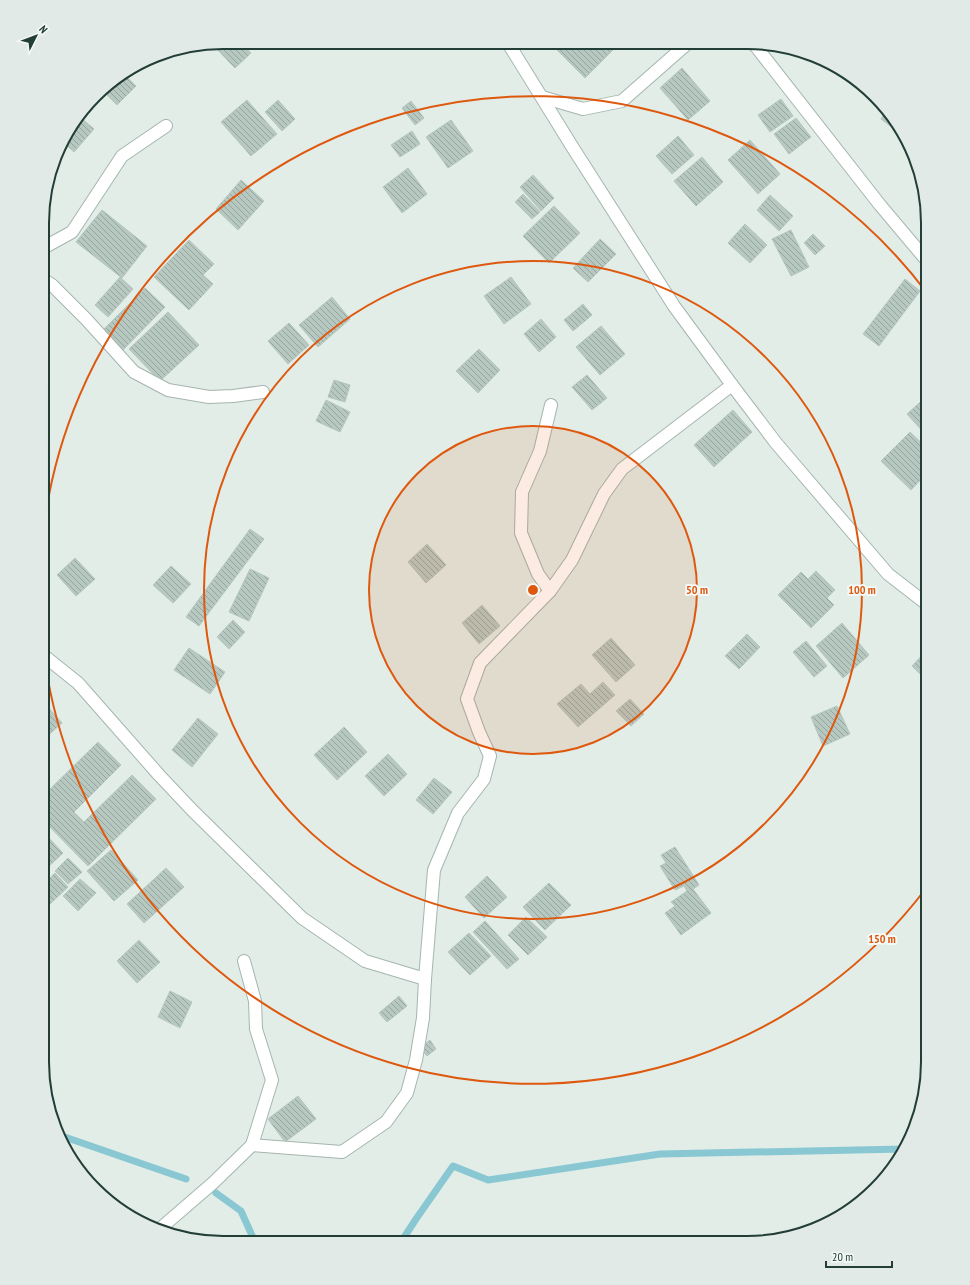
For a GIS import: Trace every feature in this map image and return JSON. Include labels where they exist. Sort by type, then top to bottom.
[{"type":"street","points":[[512,49],[674,306],[732,385],[776,443],[888,574],[921,600]]},
{"type":"street","points":[[542,97],[583,109],[622,101],[681,49]]},
{"type":"street","points":[[758,49],[880,205],[921,254]]},
{"type":"street","points":[[49,245],[72,232],[122,156],[166,126]]},
{"type":"street","points":[[49,283],[86,319],[134,372],[168,390],[209,398],[263,392]]},
{"type":"street","points":[[252,1145],[342,1152],[386,1122],[407,1093],[416,1060],[423,1018],[434,870],[458,813],[484,780],[490,756],[478,732],[467,699],[480,663],[550,591],[572,560],[604,494],[622,469],[732,385]]},
{"type":"street","points":[[550,591],[538,574],[521,533],[522,492],[540,451],[551,405]]},
{"type":"street","points":[[49,660],[78,683],[192,810],[302,918],[365,961],[425,979]]},
{"type":"street","points":[[164,1226],[213,1183],[252,1145],[272,1080],[256,1029],[255,1000],[244,962]]},
{"type":"building","points":[[217,49],[247,49],[251,53],[235,68]]},
{"type":"building","points":[[556,49],[614,49],[585,78]]},
{"type":"building","points":[[682,68],[710,101],[688,120],[660,88]]},
{"type":"building","points":[[128,78],[136,86],[117,105],[106,94]]},
{"type":"building","points":[[781,99],[793,116],[770,132],[758,115]]},
{"type":"building","points":[[247,100],[277,134],[251,156],[221,122]]},
{"type":"building","points":[[278,100],[295,119],[282,131],[265,112]]},
{"type":"building","points":[[411,101],[424,118],[415,125],[402,108]]},
{"type":"building","points":[[884,115],[892,128],[881,119]]},
{"type":"building","points":[[796,118],[811,137],[789,154],[774,134]]},
{"type":"building","points":[[83,120],[94,129],[74,152],[67,146]]},
{"type":"building","points":[[451,120],[473,151],[448,168],[426,137]]},
{"type":"building","points":[[412,131],[420,144],[400,157],[391,145]]},
{"type":"building","points":[[678,136],[694,155],[672,174],[656,156]]},
{"type":"building","points":[[750,140],[780,174],[758,194],[728,160]]},
{"type":"building","points":[[702,157],[723,182],[696,206],[674,181]]},
{"type":"building","points":[[408,168],[427,194],[402,213],[383,187]]},
{"type":"building","points":[[533,175],[554,198],[541,211],[520,187]]},
{"type":"building","points":[[241,180],[264,201],[238,230],[216,209]]},
{"type":"building","points":[[523,194],[540,212],[532,219],[515,202]]},
{"type":"building","points":[[770,195],[793,216],[779,231],[757,210]]},
{"type":"building","points":[[554,206],[580,233],[549,263],[523,236]]},
{"type":"building","points":[[102,210],[147,246],[122,278],[76,242]]},
{"type":"building","points":[[745,224],[767,245],[750,263],[728,243]]},
{"type":"building","points":[[791,230],[809,267],[791,276],[772,239]]},
{"type":"building","points":[[813,234],[825,246],[815,255],[804,243]]},
{"type":"building","points":[[600,239],[616,254],[588,282],[573,268]]},
{"type":"building","points":[[189,240],[214,264],[203,275],[213,284],[189,310],[154,277]]},
{"type":"building","points":[[120,277],[133,289],[108,317],[95,305]]},
{"type":"building","points":[[511,277],[531,304],[504,324],[484,296]]},
{"type":"building","points":[[905,279],[920,291],[879,346],[863,334]]},
{"type":"building","points":[[145,288],[165,307],[121,352],[101,332]]},
{"type":"building","points":[[332,297],[350,319],[318,347],[299,325]]},
{"type":"building","points":[[583,304],[592,315],[573,331],[564,320]]},
{"type":"building","points":[[168,312],[199,345],[160,381],[129,349]]},
{"type":"building","points":[[541,319],[556,337],[539,352],[524,334]]},
{"type":"building","points":[[289,323],[309,345],[288,364],[268,341]]},
{"type":"building","points":[[601,326],[625,354],[600,375],[576,347]]},
{"type":"building","points":[[479,349],[500,370],[478,393],[456,371]]},
{"type":"building","points":[[587,375],[607,398],[592,410],[572,387]]},
{"type":"building","points":[[334,380],[350,385],[345,402],[328,397]]},
{"type":"building","points":[[326,400],[350,412],[340,432],[316,421]]},
{"type":"building","points":[[921,401],[921,429],[907,414]]},
{"type":"building","points":[[733,410],[752,432],[714,467],[694,445]]},
{"type":"building","points":[[910,432],[921,442],[921,479],[911,490],[881,461]]},
{"type":"building","points":[[250,529],[264,539],[199,626],[186,617]]},
{"type":"building","points":[[427,544],[446,565],[426,583],[408,562]]},
{"type":"building","points":[[75,558],[95,579],[76,596],[57,575]]},
{"type":"building","points":[[171,566],[191,584],[173,603],[153,585]]},
{"type":"building","points":[[250,569],[269,578],[249,621],[229,612]]},
{"type":"building","points":[[816,571],[835,590],[827,598],[834,605],[811,628],[778,595],[801,572],[808,579]]},
{"type":"building","points":[[482,605],[500,626],[479,644],[462,623]]},
{"type":"building","points":[[233,620],[245,632],[229,649],[217,637]]},
{"type":"building","points":[[842,623],[869,655],[843,678],[816,646]]},
{"type":"building","points":[[747,634],[760,647],[739,669],[725,656]]},
{"type":"building","points":[[611,638],[635,665],[616,682],[592,655]]},
{"type":"building","points":[[806,641],[827,666],[814,677],[793,652]]},
{"type":"building","points":[[189,648],[225,672],[210,694],[174,670]]},
{"type":"building","points":[[921,656],[921,675],[912,666]]},
{"type":"building","points":[[603,682],[615,695],[578,727],[557,704],[581,684],[590,694]]},
{"type":"building","points":[[630,699],[644,714],[631,726],[616,711]]},
{"type":"building","points":[[837,706],[850,734],[823,746],[811,717]]},
{"type":"building","points":[[49,708],[62,723],[49,735]]},
{"type":"building","points":[[198,718],[218,734],[192,767],[172,750]]},
{"type":"building","points":[[344,727],[367,752],[337,780],[314,755]]},
{"type":"building","points":[[98,742],[121,765],[74,812],[84,822],[132,775],[156,799],[88,866],[49,826],[49,790]]},
{"type":"building","points":[[388,754],[407,774],[384,796],[365,776]]},
{"type":"building","points":[[434,778],[452,792],[433,814],[416,800]]},
{"type":"building","points":[[49,838],[63,853],[49,866]]},
{"type":"building","points":[[675,847],[699,885],[693,889],[711,913],[681,935],[665,913],[675,906],[671,902],[687,891],[684,886],[675,890],[660,866],[666,863],[661,855]]},
{"type":"building","points":[[111,850],[138,880],[114,901],[87,871]]},
{"type":"building","points":[[68,858],[82,872],[68,884],[55,871]]},
{"type":"building","points":[[166,868],[184,887],[144,923],[127,904]]},
{"type":"building","points":[[55,873],[68,887],[49,905],[49,879]]},
{"type":"building","points":[[487,876],[507,897],[484,918],[465,897]]},
{"type":"building","points":[[80,879],[96,893],[78,911],[63,896]]},
{"type":"building","points":[[549,883],[571,905],[545,930],[523,907]]},
{"type":"building","points":[[526,917],[547,937],[528,955],[508,935]]},
{"type":"building","points":[[485,921],[519,959],[507,969],[473,932]]},
{"type":"building","points":[[469,933],[491,956],[470,975],[448,952]]},
{"type":"building","points":[[139,940],[160,962],[137,983],[117,961]]},
{"type":"building","points":[[170,991],[192,1002],[180,1028],[158,1017]]},
{"type":"building","points":[[399,996],[407,1006],[387,1022],[379,1013]]},
{"type":"building","points":[[430,1040],[436,1049],[427,1056],[420,1048]]},
{"type":"building","points":[[298,1096],[316,1119],[285,1142],[268,1119]]},
{"type":"waterway","points":[[66,1138],[186,1179]]},
{"type":"waterway","points":[[405,1236],[453,1166],[488,1180],[660,1154],[898,1149]]},
{"type":"waterway","points":[[216,1193],[241,1211],[252,1236]]}]
